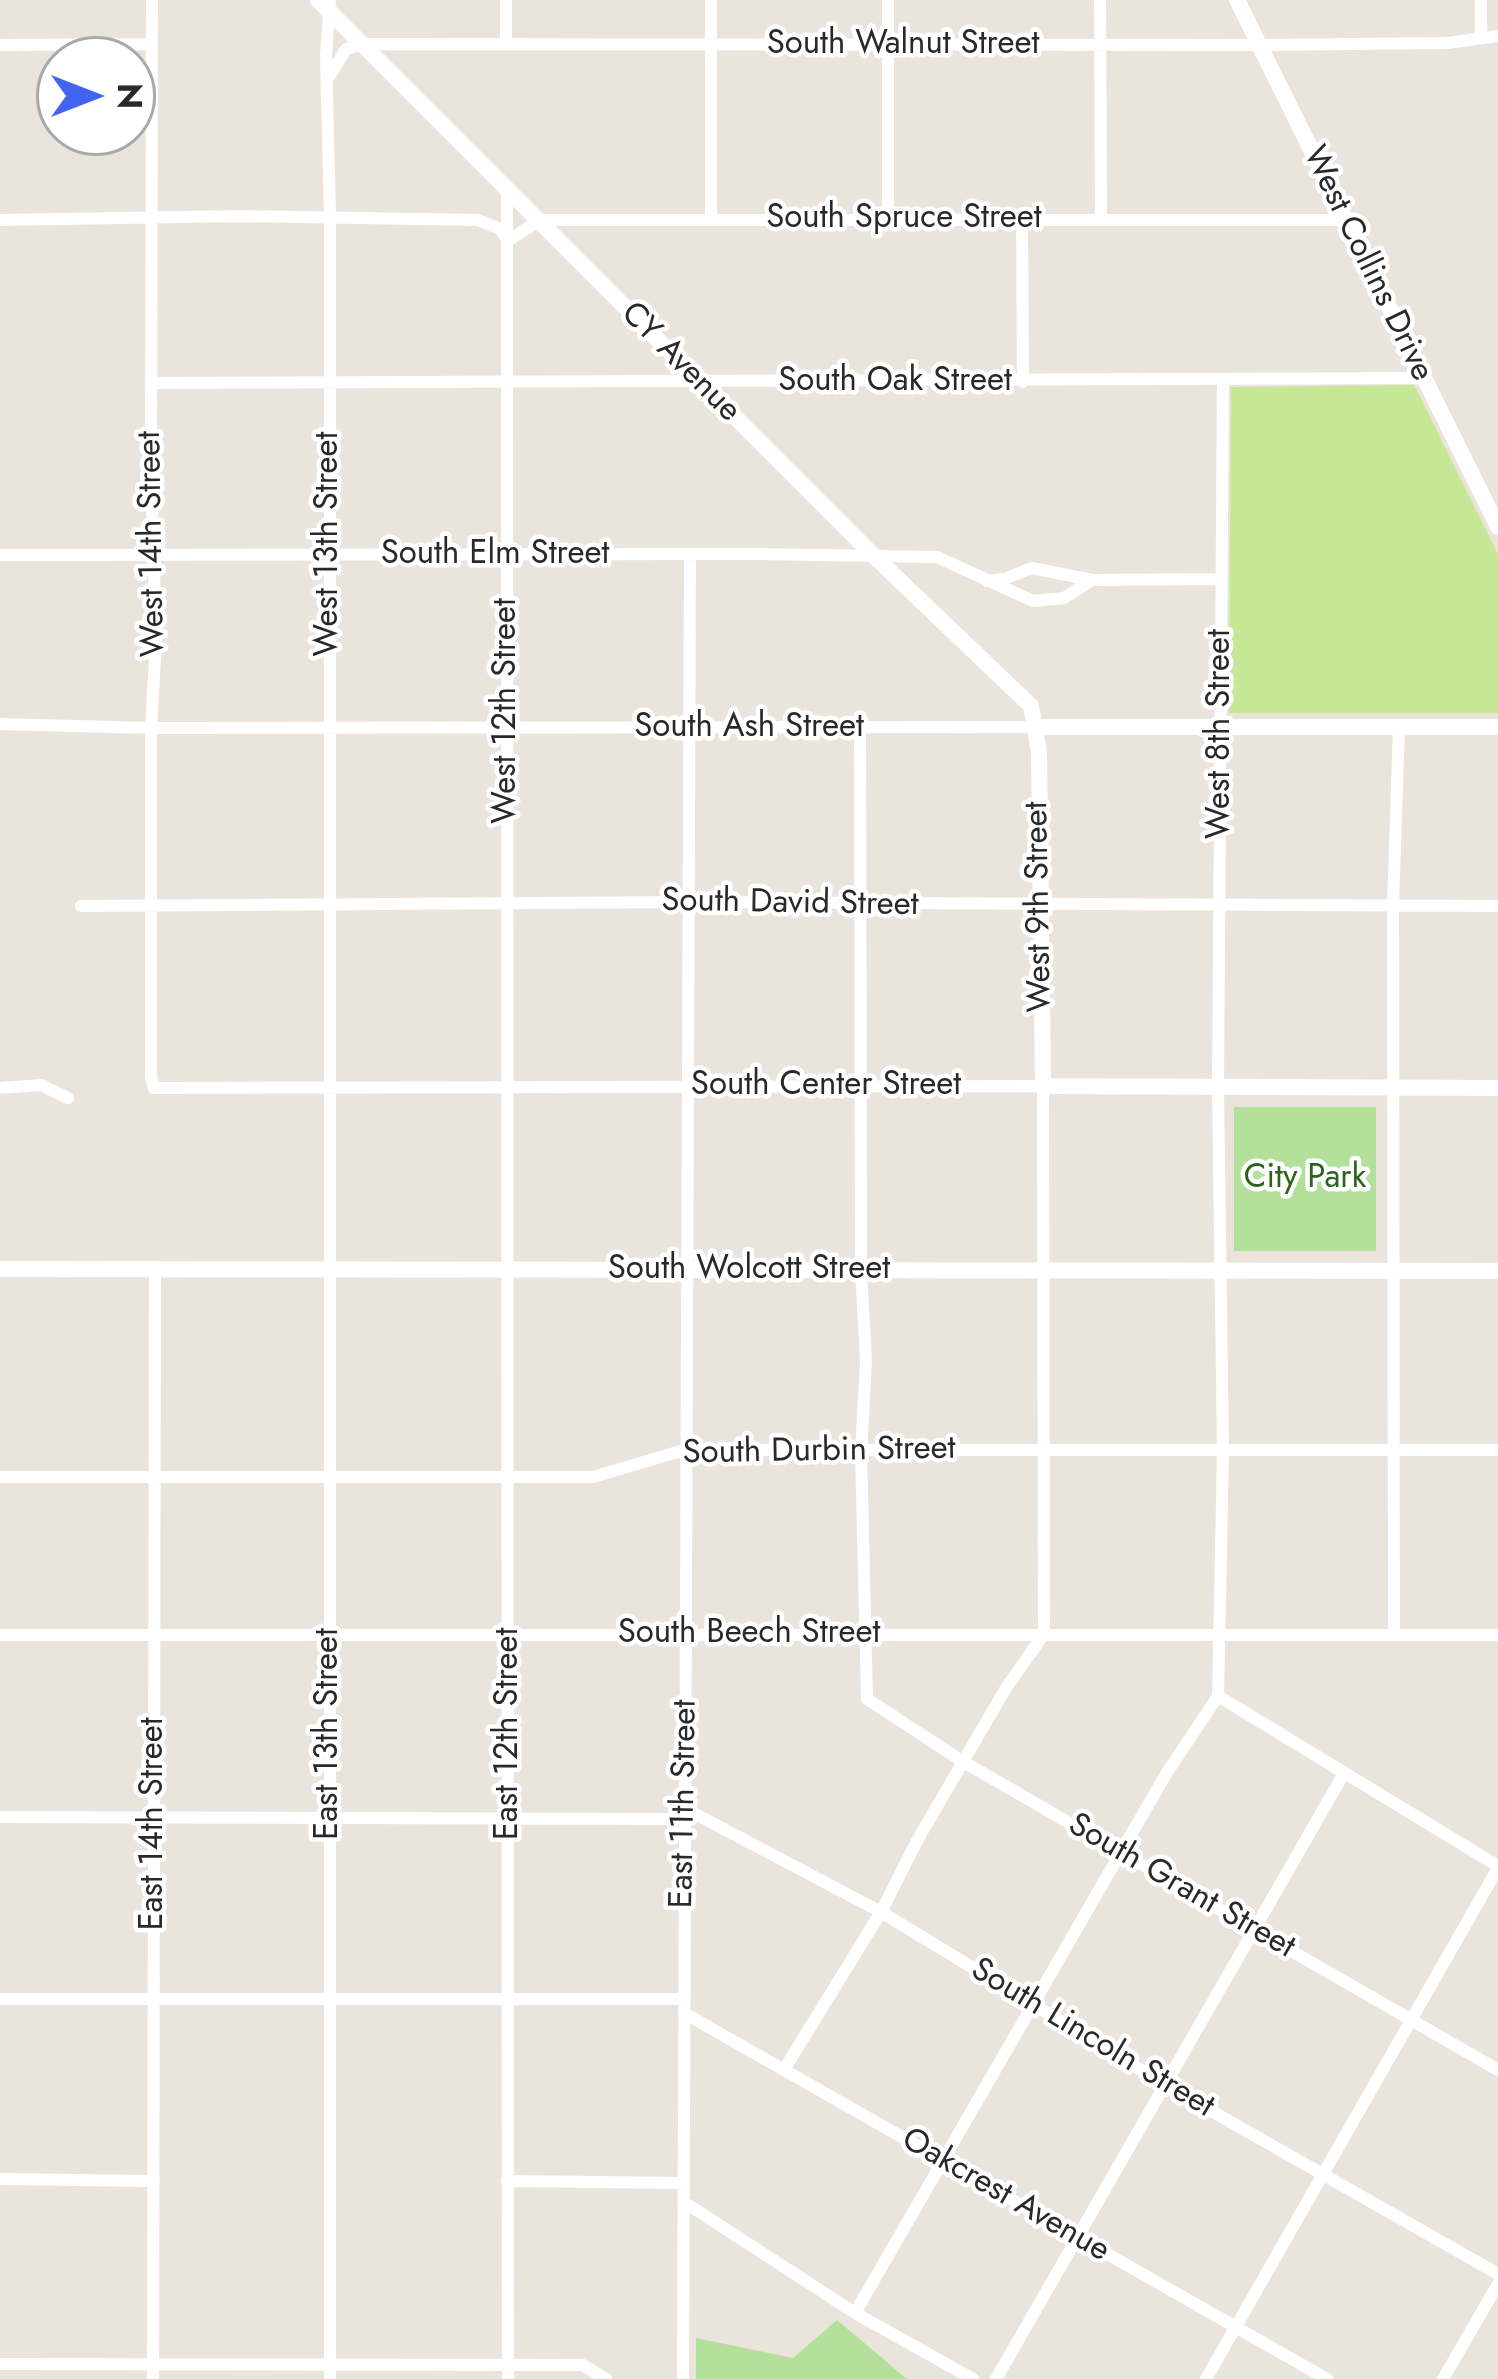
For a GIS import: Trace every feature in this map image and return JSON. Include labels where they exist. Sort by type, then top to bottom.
[{"type":"main road","name":"West Collins Drive","points":[[1237,0],[1498,527]]},
{"type":"main road","name":"CY Avenue","points":[[326,4],[699,382],[1031,706],[1037,727]]},
{"type":"main road","name":"South Ash Street","points":[[1037,727],[1498,727]]},
{"type":"main road","name":"West 9th Street","points":[[1037,727],[1043,1087]]},
{"type":"main road","name":"South Center Street","points":[[1043,1087],[1498,1088]]},
{"type":"main road","name":"South Wolcott Street","points":[[0,1269],[1498,1270]]},
{"type":"street","name":"West 14th Street","points":[[151,36],[152,0]]},
{"type":"street","points":[[506,0],[506,43]]},
{"type":"street","points":[[711,0],[711,219]]},
{"type":"street","points":[[888,0],[888,219]]},
{"type":"street","points":[[1100,0],[1101,220]]},
{"type":"street","points":[[1481,0],[1481,38]]},
{"type":"street","name":"West 13th Street","points":[[326,4],[330,217],[328,1088]]},
{"type":"street","name":"South Walnut Street","points":[[363,44],[1258,45],[1448,43],[1498,36]]},
{"type":"street","points":[[327,81],[346,49],[363,44]]},
{"type":"street","points":[[0,45],[36,45]]},
{"type":"street","name":"West 14th Street","points":[[152,156],[154,1088]]},
{"type":"street","points":[[478,220],[503,207],[507,190]]},
{"type":"street","name":"West 12th Street","points":[[507,190],[508,1088]]},
{"type":"street","points":[[1022,219],[1022,382]]},
{"type":"street","points":[[0,220],[478,220],[500,229],[508,242],[539,220]]},
{"type":"street","name":"South Spruce Street","points":[[539,220],[1345,220]]},
{"type":"street","name":"South Oak Street","points":[[151,383],[1423,378]]},
{"type":"street","name":"West 8th Street","points":[[1218,1696],[1223,1451],[1218,1088],[1223,379]]},
{"type":"street","name":"East 11th Street","points":[[683,2379],[690,554]]},
{"type":"street","name":"South Elm Street","points":[[0,556],[937,557],[1034,601],[1064,598],[1092,580]]},
{"type":"street","name":"South Elm Street","points":[[986,581],[1032,568],[1092,580],[1222,579]]},
{"type":"street","name":"South Ash Street","points":[[0,724],[1037,727]]},
{"type":"street","points":[[1394,1635],[1393,906],[1399,726]]},
{"type":"street","points":[[860,729],[861,1271],[866,1361],[861,1451],[867,1634]]},
{"type":"street","name":"South David Street","points":[[81,906],[1221,902],[1498,906]]},
{"type":"street","points":[[0,1088],[41,1085],[68,1098]]},
{"type":"street","points":[[784,2068],[881,1912],[962,1761],[1044,1634],[1043,1087]]},
{"type":"street","name":"South Center Street","points":[[154,1088],[1043,1087]]},
{"type":"street","name":"East 13th Street","points":[[328,1088],[330,2372]]},
{"type":"street","name":"East 12th Street","points":[[508,1088],[508,2372]]},
{"type":"street","name":"East 14th Street","points":[[153,2372],[155,1268]]},
{"type":"street","name":"South Durbin Street","points":[[0,1477],[593,1477],[684,1450],[1498,1450]]},
{"type":"street","name":"South Grant Street","points":[[867,1634],[867,1699],[1120,1854],[1498,2070]]},
{"type":"street","name":"South Beech Street","points":[[0,1635],[1498,1635]]},
{"type":"street","points":[[854,2313],[1166,1774],[1218,1696],[1498,1867],[1206,2379]]},
{"type":"street","points":[[996,2379],[1343,1775]]},
{"type":"street","name":"South Lincoln Street","points":[[0,1817],[509,1819],[684,1814],[881,1912],[1164,2084],[1498,2274]]},
{"type":"street","points":[[0,1999],[506,1999],[684,2006]]},
{"type":"street","name":"Oakcrest Avenue","points":[[684,2006],[1327,2379]]},
{"type":"street","points":[[0,2179],[154,2181]]},
{"type":"street","points":[[507,2181],[684,2182]]},
{"type":"street","points":[[684,2202],[854,2313],[974,2379]]},
{"type":"street","points":[[1443,2379],[1498,2284]]},
{"type":"street","points":[[0,2364],[153,2372],[508,2372],[583,2365],[606,2379]]},
{"type":"green space","points":[[1414,385],[1498,554],[1498,713],[1229,713],[1231,387]]},
{"type":"green space","name":"City Park","points":[[1234,1107],[1376,1107],[1376,1251],[1234,1251]]},
{"type":"green space","points":[[837,2320],[907,2379],[696,2379],[696,2338],[793,2358]]}]
